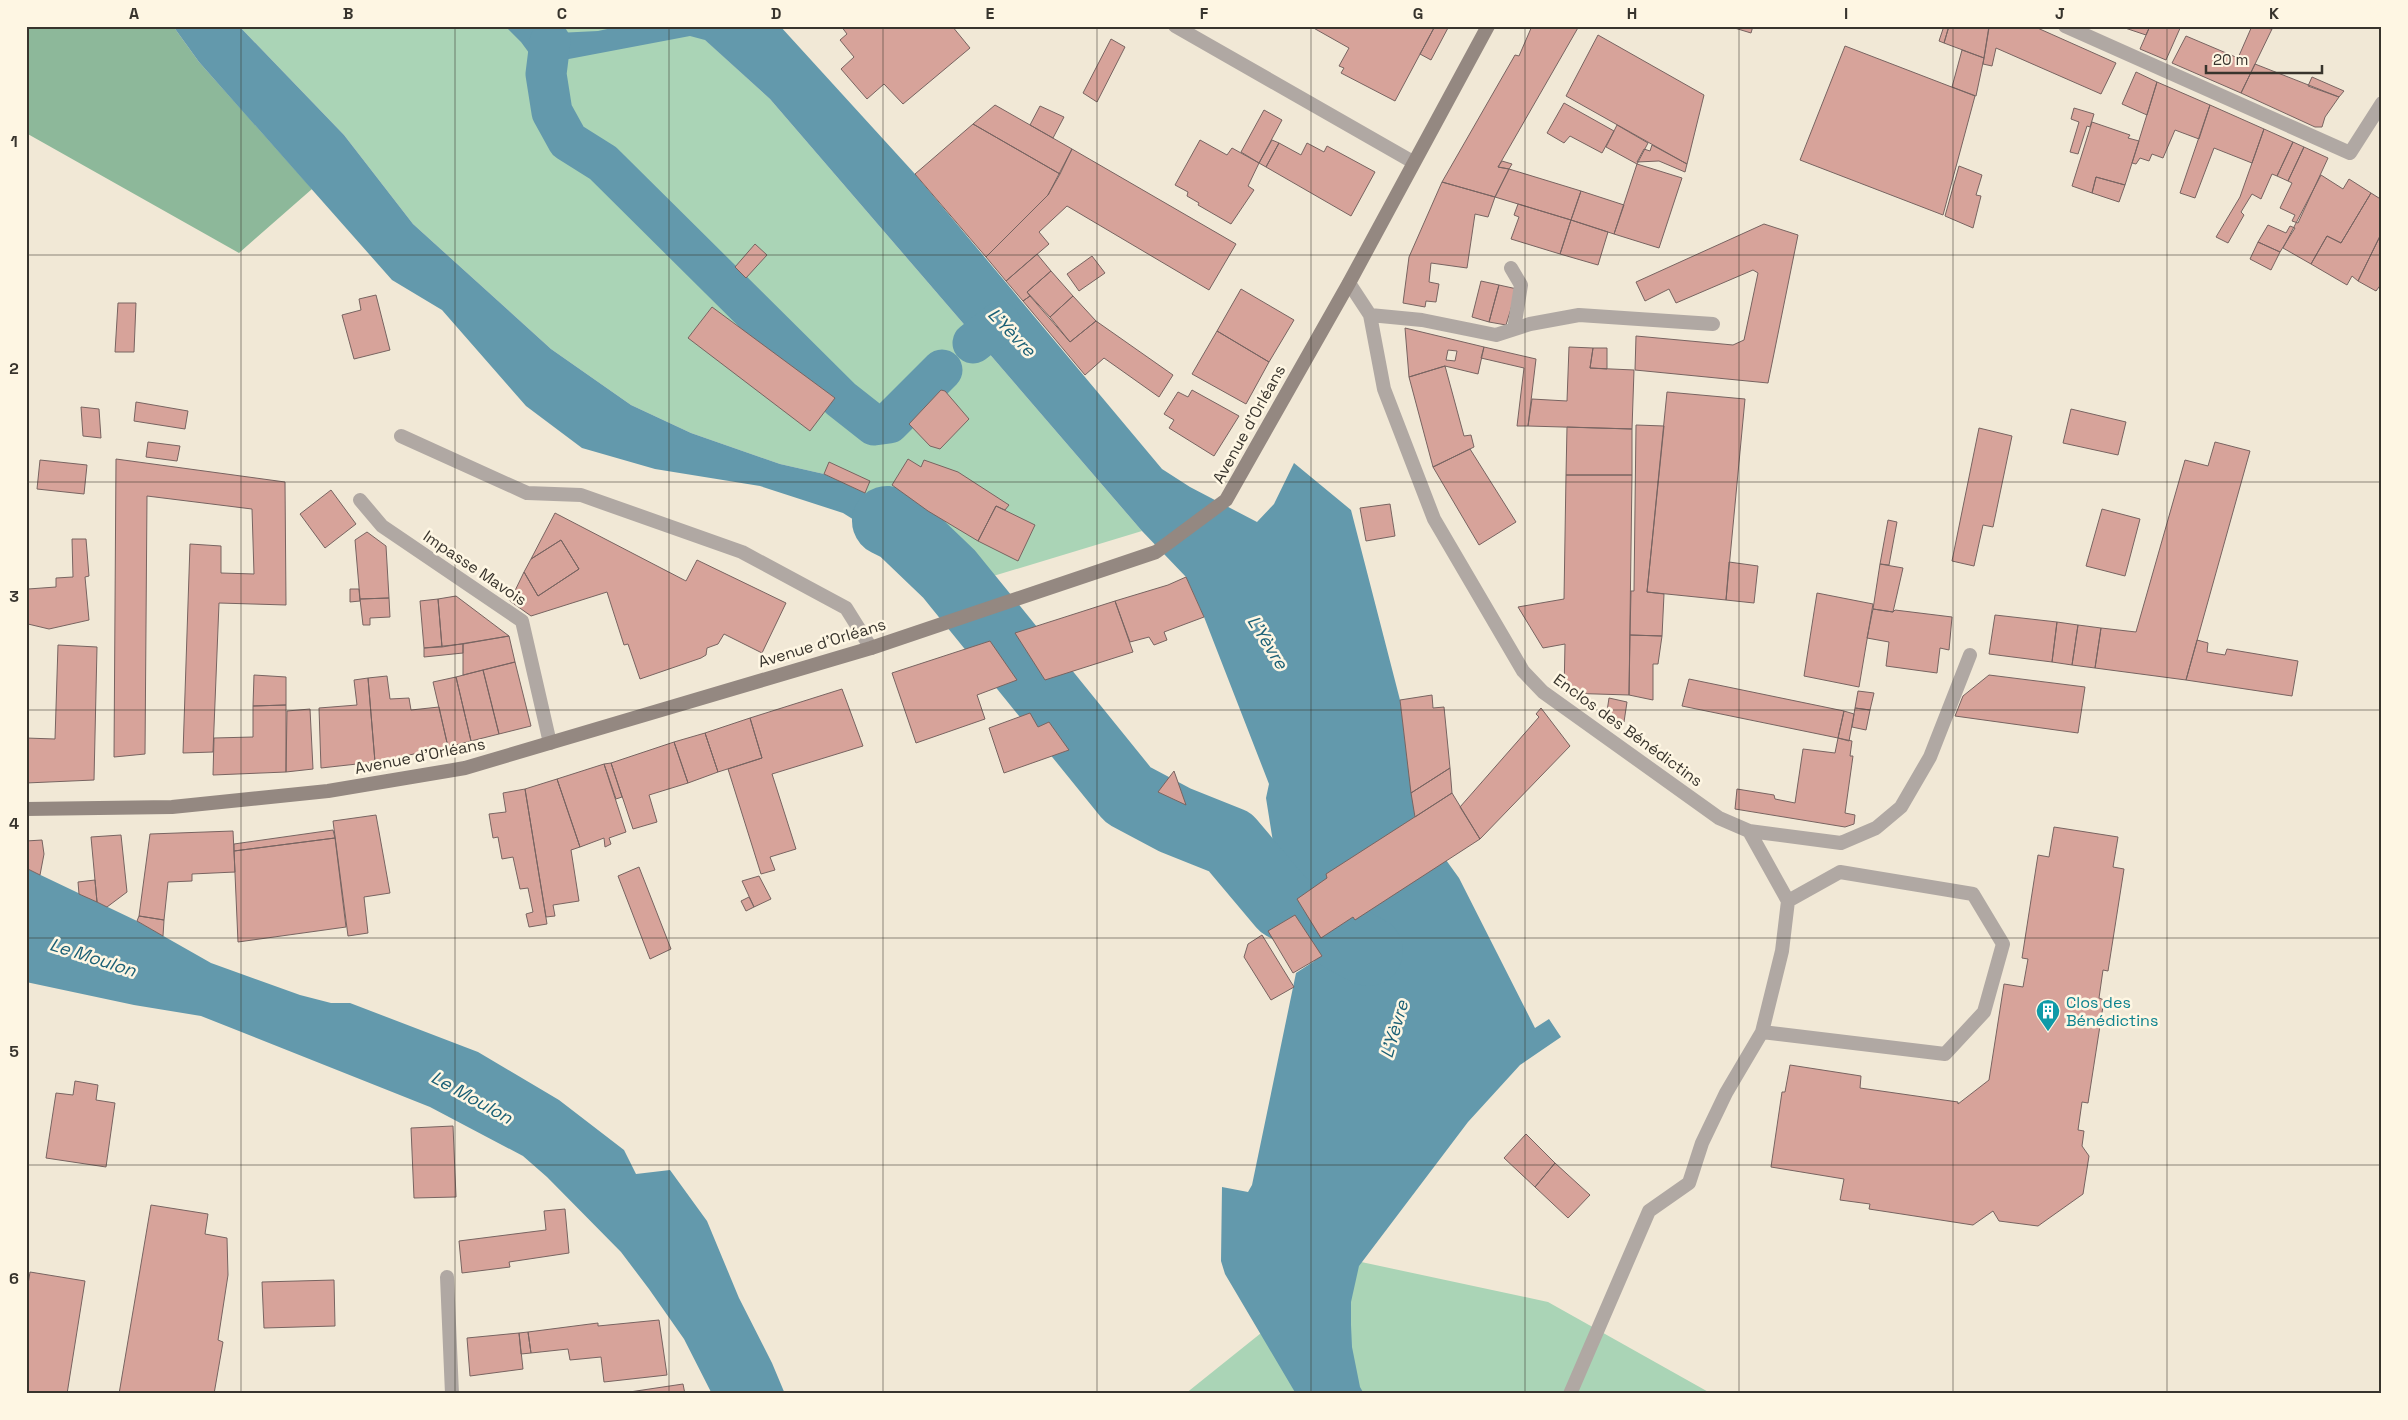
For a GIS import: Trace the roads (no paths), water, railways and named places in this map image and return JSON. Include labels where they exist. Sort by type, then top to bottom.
[{"type":"main road","name":"Avenue d'Orléans","points":[[26,809],[172,807],[328,791],[466,768],[871,648],[1156,552],[1226,500],[1349,283],[1488,26]]},
{"type":"street","points":[[1175,26],[1413,162]]},
{"type":"street","points":[[2065,26],[2350,153],[2382,103]]},
{"type":"street","points":[[1511,268],[1521,285],[1514,329]]},
{"type":"street","name":"Enclos des Bénédictins","points":[[1349,283],[1370,315],[1384,388],[1434,519],[1523,671],[1543,692],[1719,818],[1749,831],[1841,844],[1876,828],[1901,807],[1930,757],[1970,655]]},
{"type":"street","points":[[1370,315],[1422,320],[1496,335],[1514,329],[1579,315],[1713,324]]},
{"type":"street","points":[[401,436],[527,493],[581,495],[742,552],[846,608],[871,648]]},
{"type":"street","name":"Impasse Mavois","points":[[360,500],[382,526],[522,621],[550,743]]},
{"type":"street","points":[[1570,1394],[1649,1211],[1689,1183],[1702,1143],[1726,1094],[1762,1032],[1782,951],[1788,901],[1749,831]]},
{"type":"street","points":[[1762,1032],[1945,1054],[1984,1012],[2003,944],[1974,894],[1840,872],[1788,901]]},
{"type":"street","points":[[447,1277],[452,1394]]},
{"type":"water","points":[[173,26],[239,26],[344,135],[413,224],[551,349],[631,405],[691,433],[780,464],[824,474],[865,493],[902,515],[990,577],[939,589],[910,555],[843,513],[760,486],[655,469],[582,448],[526,406],[442,310],[392,280],[199,62]]},
{"type":"water","name":"L'Yèvre","points":[[505,26],[546,26],[557,33],[598,31],[621,26],[780,26],[915,174],[1162,469],[1190,487],[1257,522],[1274,504],[1294,463],[1351,510],[1400,700],[1415,817],[1459,878],[1535,1028],[1549,1019],[1561,1037],[1520,1065],[1468,1122],[1359,1266],[1351,1302],[1351,1325],[1352,1347],[1360,1387],[1364,1394],[1296,1394],[1225,1274],[1221,1261],[1222,1187],[1248,1192],[1252,1185],[1296,973],[1322,956],[1295,915],[1283,905],[1266,798],[1269,784],[1204,617],[1186,577],[1142,531],[770,99],[705,40],[690,36],[553,62],[535,61],[521,42]]},
{"type":"water","name":"Le Moulon","points":[[26,866],[28,869],[137,921],[211,963],[300,995],[331,1003],[350,1003],[478,1052],[559,1100],[624,1150],[636,1174],[670,1170],[707,1221],[739,1298],[772,1363],[785,1394],[712,1394],[684,1339],[621,1252],[547,1177],[523,1156],[430,1107],[201,1016],[134,1005],[26,982]]},
{"type":"waterway","points":[[550,42],[546,74],[552,112],[568,141],[603,163],[841,399],[874,425],[889,423],[942,370]]},
{"type":"waterway","name":"L'Yèvre","points":[[973,343],[1000,322]]},
{"type":"waterway","points":[[887,521],[901,528],[949,574],[1128,795],[1175,820],[1230,842],[1283,905],[1368,951]]},
{"type":"place","name":"Clos des Bénédictins","points":[[2048,1032]]}]
